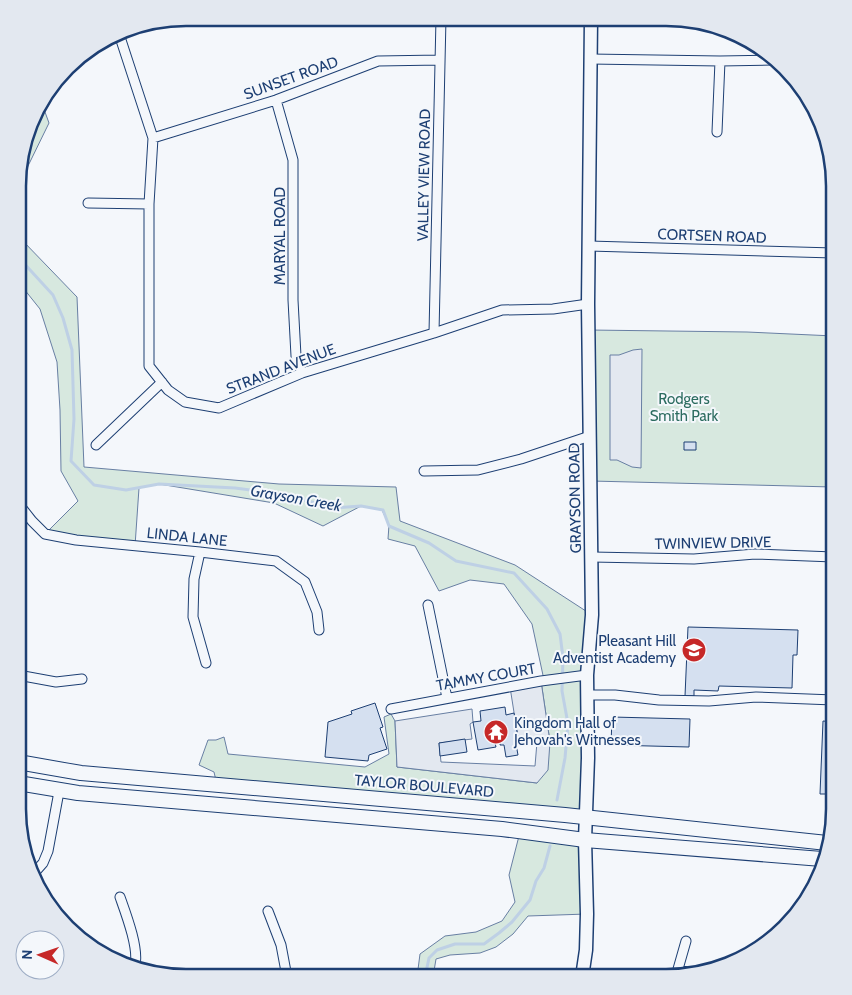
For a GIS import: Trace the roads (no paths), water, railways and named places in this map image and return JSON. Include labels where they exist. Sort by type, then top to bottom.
[{"type":"main road","name":"TAYLOR BOULEVARD","points":[[26,763],[81,773],[587,817],[822,843]]},
{"type":"main road","points":[[26,784],[78,793],[502,829],[585,840],[817,859]]},
{"type":"street","name":"VALLEY VIEW ROAD","points":[[434,333],[441,26]]},
{"type":"street","name":"GRAYSON ROAD","points":[[583,968],[588,914],[585,840],[587,817],[587,695],[580,676],[592,614],[588,304],[591,26]]},
{"type":"street","name":"STRAND AVENUE","points":[[121,40],[153,138],[149,204],[149,366],[168,390],[185,402],[219,408],[302,372],[434,333],[502,310],[553,309],[588,304]]},
{"type":"street","points":[[590,59],[764,60]]},
{"type":"street","name":"SUNSET ROAD","points":[[153,138],[276,100],[378,61],[440,60]]},
{"type":"street","points":[[717,132],[720,61]]},
{"type":"street","name":"MARYAL ROAD","points":[[276,100],[294,160],[296,356],[302,372]]},
{"type":"street","points":[[88,203],[149,204]]},
{"type":"street","name":"CORTSEN ROAD","points":[[589,246],[826,253]]},
{"type":"street","points":[[96,445],[162,382]]},
{"type":"street","points":[[424,471],[478,470],[521,459],[590,436]]},
{"type":"street","name":"LINDA LANE","points":[[26,514],[45,534],[76,540],[276,561],[305,582],[318,612],[319,630]]},
{"type":"street","points":[[200,552],[194,579],[193,617],[206,663]]},
{"type":"street","name":"TWINVIEW DRIVE","points":[[592,557],[694,559],[755,554],[825,557]]},
{"type":"street","points":[[428,604],[447,698]]},
{"type":"street","points":[[26,676],[56,682],[82,679]]},
{"type":"street","name":"TAMMY COURT","points":[[391,709],[544,680],[580,676]]},
{"type":"street","points":[[587,695],[709,701],[756,697],[825,700]]},
{"type":"street","points":[[38,868],[43,863],[48,851],[58,790]]},
{"type":"street","points":[[120,897],[130,927],[136,960]]},
{"type":"street","points":[[268,911],[281,945],[285,968]]},
{"type":"street","points":[[678,968],[686,941]]},
{"type":"waterway","name":"Grayson Creek","points":[[26,266],[53,295],[63,318],[72,350],[74,419],[71,461],[94,485],[126,490],[159,484],[235,488],[282,494],[334,508],[361,506],[383,510],[389,526],[429,543],[456,561],[514,573],[547,609],[560,634],[563,658],[562,691],[568,724],[565,758],[557,800]]},
{"type":"waterway","name":"Grayson Creek","points":[[427,968],[429,958],[437,950],[455,944],[484,944],[512,922],[530,900],[536,881],[544,868],[550,846]]},
{"type":"place","name":"Pleasant Hill Adventist Academy","points":[[694,650]]},
{"type":"place","name":"Kingdom Hall of Jehovah's Witnesses","points":[[496,732]]},
{"type":"park label","name":"Rodgers Smith Park","points":[[684,408]]}]
